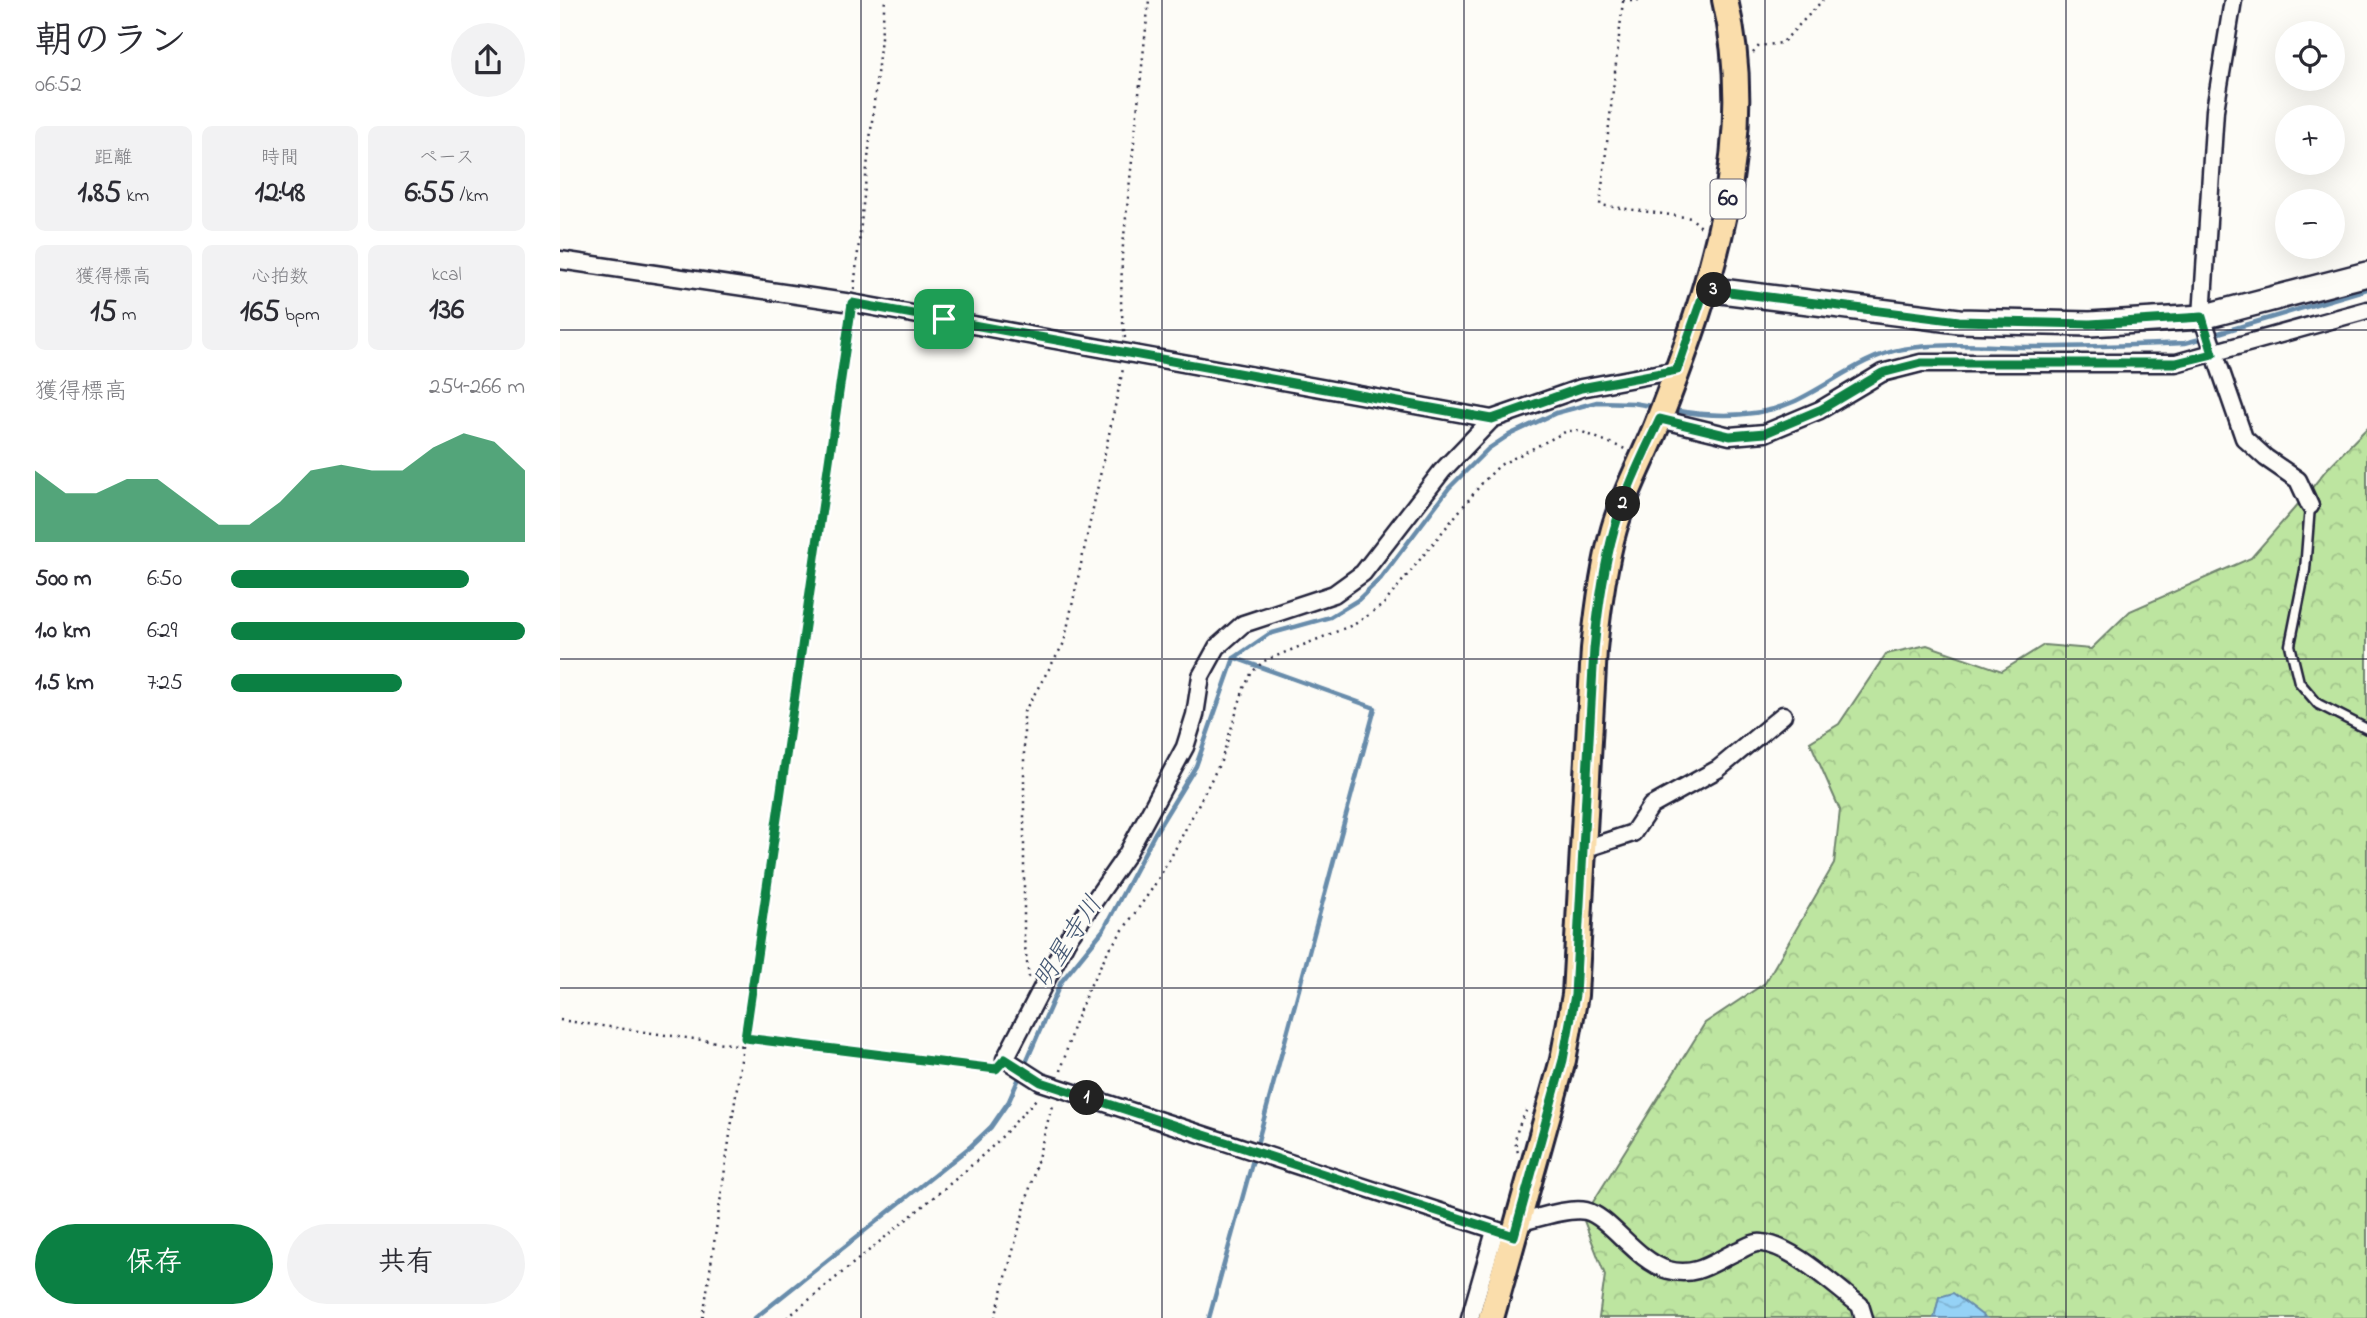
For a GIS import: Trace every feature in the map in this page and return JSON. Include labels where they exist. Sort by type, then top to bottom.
[{"type":"main road","name":"60","points":[[1491,1318],[1509,1230],[1534,1163],[1563,1060],[1575,995],[1594,649],[1601,592],[1614,530],[1642,456],[1660,419],[1705,289],[1729,193],[1736,124],[1732,32],[1724,0]]},
{"type":"street","points":[[2233,0],[2215,110],[2202,317],[2244,438],[2266,458],[2298,480],[2310,506]]},
{"type":"street","points":[[560,260],[852,303],[1492,419]]},
{"type":"street","points":[[1705,289],[1959,321],[2090,324],[2202,317],[2367,274]]},
{"type":"street","points":[[1660,419],[1730,436],[1765,433],[1820,410],[1882,373],[1921,363],[2176,363],[2367,310]]},
{"type":"street","points":[[1673,380],[1581,388],[1492,419],[1442,471],[1363,573],[1334,594],[1243,624],[1217,646],[1201,676],[1195,715],[1185,747],[1128,853],[1067,940],[1005,1059],[1049,1085],[1509,1230],[1570,1211],[1586,1211],[1598,1218],[1632,1249],[1664,1269],[1684,1273],[1707,1268],[1729,1254],[1758,1242],[1775,1245],[1860,1306],[1864,1318]]},
{"type":"street","points":[[1584,849],[1633,833],[1651,806],[1718,769],[1783,715]]},
{"type":"street","points":[[1470,1318],[1509,1230]]},
{"type":"lane","points":[[2310,506],[2305,570],[2290,645],[2298,682],[2318,704],[2367,729]]},
{"type":"path","points":[[703,1318],[852,303],[885,0]]},
{"type":"path","points":[[1032,1005],[1024,939],[1024,712],[1064,643],[1127,352],[1121,307],[1122,254],[1149,0]]},
{"type":"path","points":[[1640,0],[1623,0],[1600,205],[1691,218],[1700,227],[1701,234]]},
{"type":"path","points":[[1752,63],[1753,52],[1759,46],[1782,43],[1823,0]]},
{"type":"path","points":[[995,1318],[1049,1085],[1088,990],[1108,951],[1152,889],[1221,761],[1238,704],[1252,671],[1264,661],[1355,624],[1383,605],[1483,482],[1500,465],[1567,431],[1580,431],[1642,456]]},
{"type":"path","points":[[560,1020],[744,1046]]},
{"type":"path","points":[[745,1038],[996,1069],[1005,1059]]},
{"type":"path","points":[[787,1318],[971,1166],[1049,1085]]},
{"type":"path","points":[[1529,1105],[1518,1125],[1515,1147],[1519,1154],[1534,1163]]},
{"type":"green space","points":[[2367,428],[2367,1318],[1599,1318],[1605,1275],[1583,1218],[1705,1023],[1765,983],[1834,864],[1840,810],[1810,742],[1839,724],[1886,654],[1927,645],[2002,671],[2044,645],[2091,649],[2130,611],[2251,558],[2326,470]]},
{"type":"water","points":[[1953,1293],[1986,1318],[1934,1318],[1939,1297]]},
{"type":"waterway","points":[[2212,335],[2367,289]]},
{"type":"waterway","points":[[1672,410],[1733,415],[1779,408],[1874,358],[1903,349],[1955,345],[2131,345],[2185,343],[2204,338]]},
{"type":"waterway","points":[[1234,658],[1269,634],[1330,617],[1358,600],[1381,578],[1449,488],[1488,449],[1509,435],[1556,413],[1597,402],[1657,407]]},
{"type":"waterway","name":"明星寺川","points":[[755,1318],[971,1146],[991,1127],[1009,1101],[1061,982],[1104,929],[1155,833],[1196,766],[1234,658]]},
{"type":"waterway","points":[[1235,658],[1375,708],[1256,1148]]},
{"type":"waterway","points":[[1209,1318],[1254,1156]]},
{"type":"route","points":[[1705,289],[1959,321],[2090,324],[2202,317],[2213,354],[2176,363],[1921,363],[1882,373],[1820,410],[1765,433],[1730,436],[1660,419],[1635,470],[1614,530],[1601,592],[1594,649],[1575,995],[1563,1060],[1514,1236],[1041,1082],[1005,1059],[996,1069],[745,1038],[852,303],[944,319],[1492,419],[1581,388],[1677,370],[1705,289]]}]
